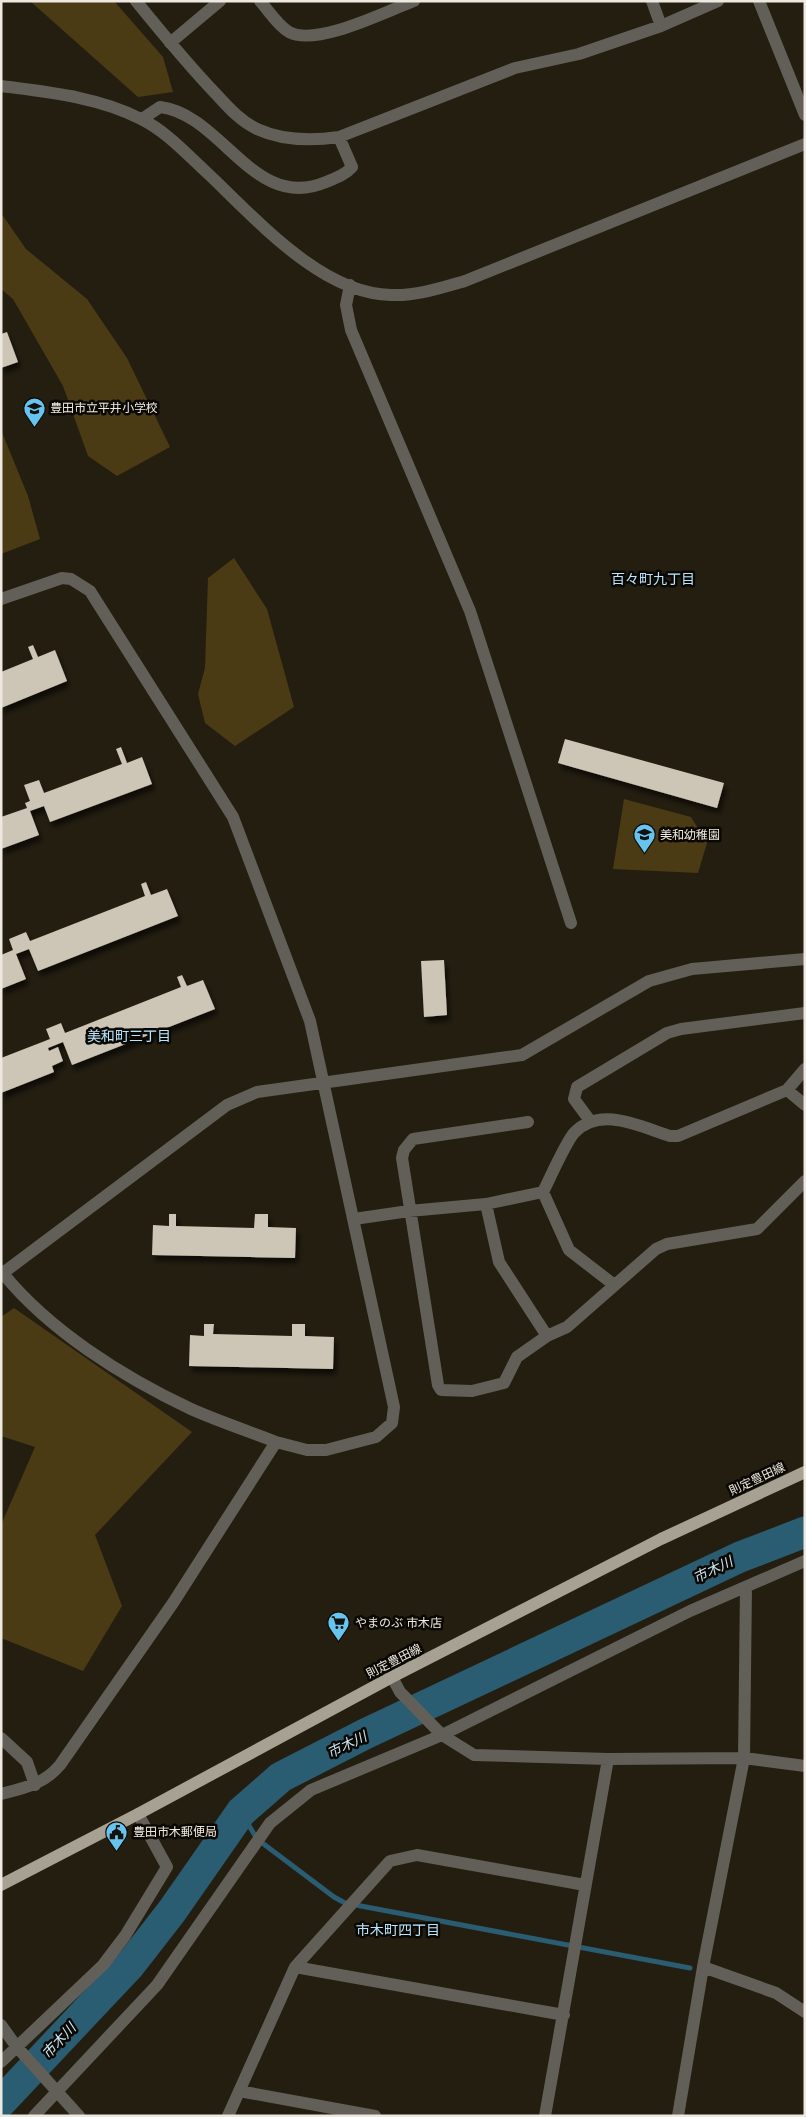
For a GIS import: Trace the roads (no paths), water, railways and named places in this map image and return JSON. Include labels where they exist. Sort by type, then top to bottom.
[{"type":"main road","name":"則定豊田線","points":[[1,1885],[138,1814],[392,1677],[661,1539],[805,1472]]},
{"type":"street","points":[[136,1],[170,43],[236,116],[256,128],[295,139],[315,140],[339,137],[515,68],[578,54],[661,26],[718,1]]},
{"type":"street","points":[[170,43],[220,1]]},
{"type":"street","points":[[260,1],[287,31],[302,37],[323,36],[414,1]]},
{"type":"street","points":[[652,1],[661,26]]},
{"type":"street","points":[[759,1],[805,115]]},
{"type":"street","points":[[1,86],[48,92],[94,102],[142,119],[177,145],[302,260],[333,280],[377,294],[391,295],[436,290],[465,281],[805,144]]},
{"type":"street","points":[[142,119],[160,107],[172,108],[204,129],[273,184],[295,189],[312,188],[347,173],[352,167],[339,137]]},
{"type":"street","points":[[350,285],[346,305],[351,330],[470,611],[571,923]]},
{"type":"street","points":[[1,599],[62,578],[72,579],[90,591],[233,817],[310,1021],[325,1081],[394,1407],[392,1423],[376,1437],[326,1450],[307,1450],[276,1442],[191,1409],[134,1379],[58,1328],[2,1272],[227,1105],[257,1092],[325,1081],[522,1055],[649,981],[692,969],[805,959]]},
{"type":"street","points":[[591,1122],[574,1099],[577,1087],[657,1038],[681,1029],[805,1013]]},
{"type":"street","points":[[543,1192],[574,1133],[591,1122],[603,1118],[614,1119],[670,1136],[678,1136],[787,1090],[805,1069]]},
{"type":"street","points":[[787,1090],[805,1105]]},
{"type":"street","points":[[528,1122],[413,1139],[404,1150],[402,1158],[409,1211],[438,1385],[441,1390],[472,1391],[504,1383],[516,1357],[547,1336],[567,1327],[613,1284],[656,1249],[668,1244],[757,1229],[805,1181]]},
{"type":"street","points":[[354,1219],[409,1211],[486,1204],[543,1192]]},
{"type":"street","points":[[543,1192],[569,1250],[613,1284]]},
{"type":"street","points":[[486,1204],[499,1262],[547,1336]]},
{"type":"street","points":[[1,1794],[35,1785],[50,1776],[60,1765],[156,1628],[276,1442]]},
{"type":"street","points":[[34,2116],[157,1985],[270,1823],[311,1790],[442,1735],[690,1612],[805,1561]]},
{"type":"street","points":[[678,2116],[703,1967],[744,1758],[746,1587]]},
{"type":"street","points":[[392,1677],[400,1692],[442,1735],[474,1755],[608,1759],[744,1758],[805,1766]]},
{"type":"street","points":[[1,1738],[27,1762],[35,1785]]},
{"type":"street","points":[[545,2116],[608,1759]]},
{"type":"street","points":[[1,2062],[103,1965],[125,1936],[167,1867],[138,1814]]},
{"type":"street","points":[[228,2116],[295,1967],[344,1910],[390,1861],[418,1855],[585,1885]]},
{"type":"street","points":[[295,1967],[564,2014]]},
{"type":"street","points":[[703,1967],[776,1993],[805,2012]]},
{"type":"street","points":[[1,2025],[16,2046],[79,2116]]},
{"type":"street","points":[[239,2091],[375,2116]]},
{"type":"waterway","name":"市木川","points":[[1,2102],[130,1965],[172,1911],[241,1812],[281,1777],[365,1734],[740,1557],[805,1532]]},
{"type":"waterway","points":[[241,1812],[257,1839],[334,1897],[345,1903],[690,1968]]},
{"type":"place","name":"豊田市立平井小学校","points":[[34,427]]},
{"type":"place","name":"美和幼稚園","points":[[644,854]]},
{"type":"place","name":"やまのぶ 市木店","points":[[339,1642]]},
{"type":"place","name":"豊田市木郵便局","points":[[117,1851]]},
{"type":"district","name":"百々町九丁目","points":[[653,579]]},
{"type":"district","name":"美和町三丁目","points":[[129,1036]]},
{"type":"district","name":"市木町四丁目","points":[[398,1930]]}]
